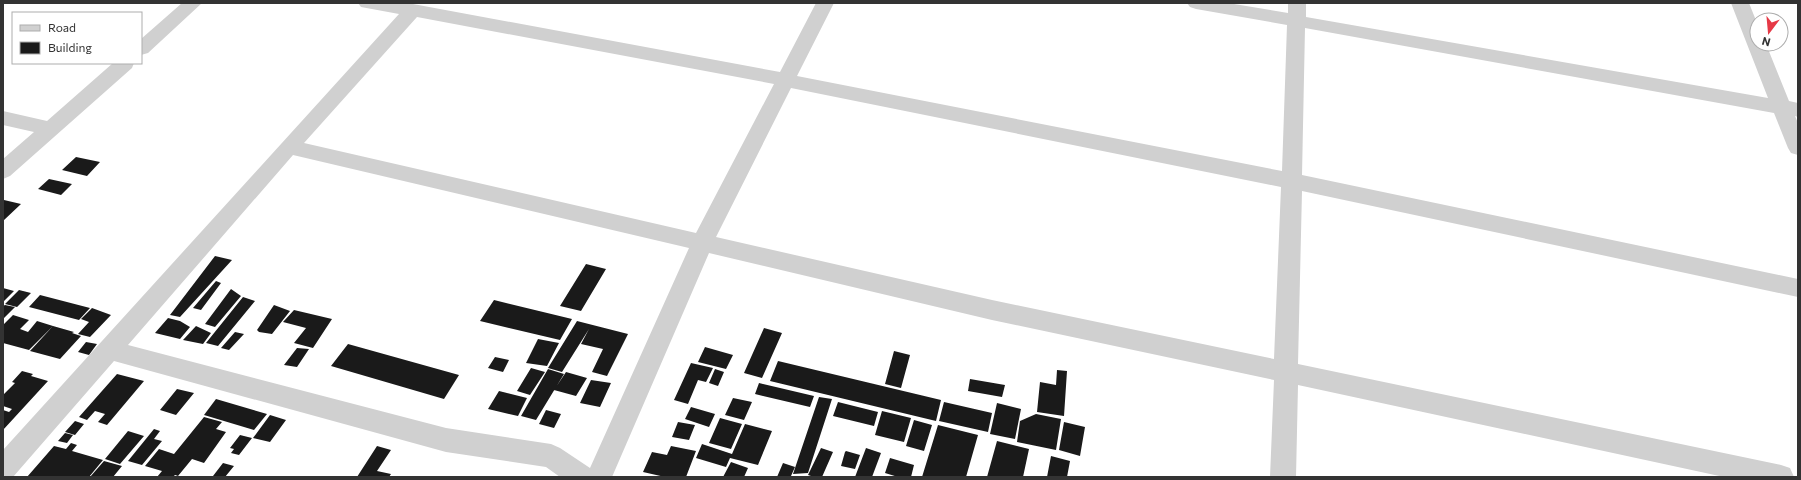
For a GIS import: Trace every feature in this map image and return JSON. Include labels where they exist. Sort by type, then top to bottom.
[{"type":"street","points":[[142,48],[193,3]]},
{"type":"street","points":[[367,3],[413,10],[785,80],[1292,181],[1798,288]]},
{"type":"street","points":[[599,477],[702,243],[825,3]]},
{"type":"street","points":[[1196,3],[1297,12],[1790,109]]},
{"type":"street","points":[[1740,3],[1790,109],[1798,148]]},
{"type":"street","points":[[3,469],[289,147],[413,10]]},
{"type":"street","points":[[1283,477],[1297,12]]},
{"type":"street","points":[[3,171],[124,64]]},
{"type":"street","points":[[3,118],[52,129]]},
{"type":"street","points":[[289,147],[992,310],[1781,477]]},
{"type":"street","points":[[109,350],[446,440],[551,456],[582,477]]},
{"type":"building","points":[[76,157],[100,162],[87,176],[62,170]]},
{"type":"building","points":[[49,179],[72,184],[61,195],[38,189]]},
{"type":"building","points":[[3,201],[21,204],[3,221]]},
{"type":"building","points":[[215,256],[232,260],[180,317],[170,315]]},
{"type":"building","points":[[586,264],[606,269],[581,311],[560,306]]},
{"type":"building","points":[[216,281],[221,283],[201,310],[193,308]]},
{"type":"building","points":[[3,288],[14,291],[3,302]]},
{"type":"building","points":[[231,289],[241,296],[215,327],[205,324]]},
{"type":"building","points":[[19,290],[31,293],[17,307],[5,304]]},
{"type":"building","points":[[40,295],[90,308],[79,320],[29,307]]},
{"type":"building","points":[[243,297],[255,301],[218,346],[206,343]]},
{"type":"building","points":[[494,300],[572,319],[560,340],[480,321]]},
{"type":"building","points":[[274,305],[290,311],[272,334],[259,332],[257,330]]},
{"type":"building","points":[[3,306],[15,307],[3,319]]},
{"type":"building","points":[[92,308],[111,315],[90,337],[78,334],[89,322],[81,319]]},
{"type":"building","points":[[294,310],[332,319],[313,348],[294,343],[306,328],[283,322]]},
{"type":"building","points":[[13,315],[29,320],[20,329],[28,332],[37,321],[53,326],[29,350],[3,343],[3,325]]},
{"type":"building","points":[[168,318],[180,321],[190,327],[180,339],[155,333]]},
{"type":"building","points":[[577,321],[628,334],[607,376],[592,372],[603,349],[581,344],[589,329],[562,372],[548,368]]},
{"type":"building","points":[[53,326],[74,332],[72,333],[81,336],[60,359],[30,351]]},
{"type":"building","points":[[196,326],[211,333],[203,344],[183,340]]},
{"type":"building","points":[[764,328],[782,333],[762,378],[744,373]]},
{"type":"building","points":[[235,332],[244,334],[229,350],[221,348]]},
{"type":"building","points":[[538,339],[559,343],[547,366],[526,363]]},
{"type":"building","points":[[86,342],[97,344],[89,355],[78,352]]},
{"type":"building","points":[[348,344],[459,375],[444,399],[331,366]]},
{"type":"building","points":[[705,347],[733,355],[726,369],[698,362]]},
{"type":"building","points":[[297,348],[309,349],[297,367],[284,365]]},
{"type":"building","points":[[894,351],[910,355],[901,388],[885,384]]},
{"type":"building","points":[[495,357],[509,360],[503,372],[488,368]]},
{"type":"building","points":[[778,361],[941,400],[936,421],[770,381]]},
{"type":"building","points":[[691,363],[713,368],[706,382],[698,380],[688,404],[674,400]]},
{"type":"building","points":[[531,368],[545,372],[530,395],[517,391]]},
{"type":"building","points":[[548,369],[564,374],[536,420],[521,416]]},
{"type":"building","points":[[715,369],[724,372],[718,386],[709,383]]},
{"type":"building","points":[[1057,370],[1067,371],[1064,416],[1037,412],[1040,382],[1056,385]]},
{"type":"building","points":[[22,371],[33,374],[31,376],[48,381],[3,430],[3,410],[9,412],[12,409],[3,406],[3,395],[15,383],[12,382]]},
{"type":"building","points":[[566,372],[587,378],[576,396],[554,390]]},
{"type":"building","points":[[117,374],[144,381],[107,425],[98,422],[105,414],[95,411],[87,420],[79,417]]},
{"type":"building","points":[[970,379],[1005,385],[1002,397],[968,391]]},
{"type":"building","points":[[591,380],[611,383],[600,407],[580,403]]},
{"type":"building","points":[[759,383],[814,396],[810,407],[755,394]]},
{"type":"building","points":[[177,389],[194,393],[176,415],[160,410]]},
{"type":"building","points":[[499,391],[527,398],[518,416],[488,409]]},
{"type":"building","points":[[819,397],[832,399],[808,473],[793,474]]},
{"type":"building","points":[[733,398],[752,402],[744,420],[725,415]]},
{"type":"building","points":[[216,399],[267,414],[254,430],[204,415]]},
{"type":"building","points":[[838,402],[878,412],[874,426],[833,416]]},
{"type":"building","points":[[944,402],[992,413],[988,432],[939,421]]},
{"type":"building","points":[[997,403],[1021,409],[1015,439],[990,434]]},
{"type":"building","points":[[691,407],[715,414],[709,427],[685,419]]},
{"type":"building","points":[[546,410],[561,414],[554,428],[539,424]]},
{"type":"building","points":[[882,411],[911,418],[904,442],[875,435]]},
{"type":"building","points":[[1036,414],[1061,419],[1056,450],[1017,442],[1020,421]]},
{"type":"building","points":[[270,415],[286,420],[270,442],[253,438]]},
{"type":"building","points":[[204,417],[222,422],[216,429],[226,432],[204,463],[192,459],[178,476],[175,475],[173,477],[157,477],[162,471],[145,466],[159,449],[174,454]]},
{"type":"building","points":[[720,418],[742,424],[731,449],[709,443]]},
{"type":"building","points":[[914,420],[932,425],[924,451],[906,446]]},
{"type":"building","points":[[75,421],[84,424],[75,435],[65,432]]},
{"type":"building","points":[[678,422],[695,425],[689,440],[672,437]]},
{"type":"building","points":[[1064,422],[1085,427],[1080,456],[1059,450]]},
{"type":"building","points":[[745,424],[772,431],[758,465],[730,458],[726,467],[696,458],[702,444],[732,454]]},
{"type":"building","points":[[938,425],[978,435],[966,477],[922,477]]},
{"type":"building","points":[[154,429],[160,431],[154,439],[162,441],[142,465],[128,461]]},
{"type":"building","points":[[128,431],[144,436],[120,464],[105,459]]},
{"type":"building","points":[[65,433],[73,435],[67,443],[58,441]]},
{"type":"building","points":[[240,435],[252,438],[239,455],[231,453],[234,449],[230,448]]},
{"type":"building","points":[[997,441],[1029,449],[1023,477],[987,477]]},
{"type":"building","points":[[71,443],[77,445],[72,451],[103,460],[89,477],[27,477],[54,446],[66,449]]},
{"type":"building","points":[[377,446],[391,450],[377,471],[391,474],[389,477],[357,477]]},
{"type":"building","points":[[671,446],[696,451],[686,477],[665,477],[643,472],[652,452],[667,455]]},
{"type":"building","points":[[821,448],[833,452],[822,477],[808,475]]},
{"type":"building","points":[[866,448],[881,453],[872,477],[855,477]]},
{"type":"building","points":[[846,451],[860,455],[855,469],[841,466]]},
{"type":"building","points":[[1051,456],[1070,461],[1067,477],[1047,477]]},
{"type":"building","points":[[890,458],[914,465],[911,477],[898,477],[885,473]]},
{"type":"building","points":[[104,461],[122,466],[113,477],[90,477]]},
{"type":"building","points":[[731,462],[748,468],[744,477],[723,477]]},
{"type":"building","points":[[223,463],[234,466],[225,477],[213,476]]},
{"type":"building","points":[[783,463],[795,467],[791,476],[794,477],[777,477]]}]
